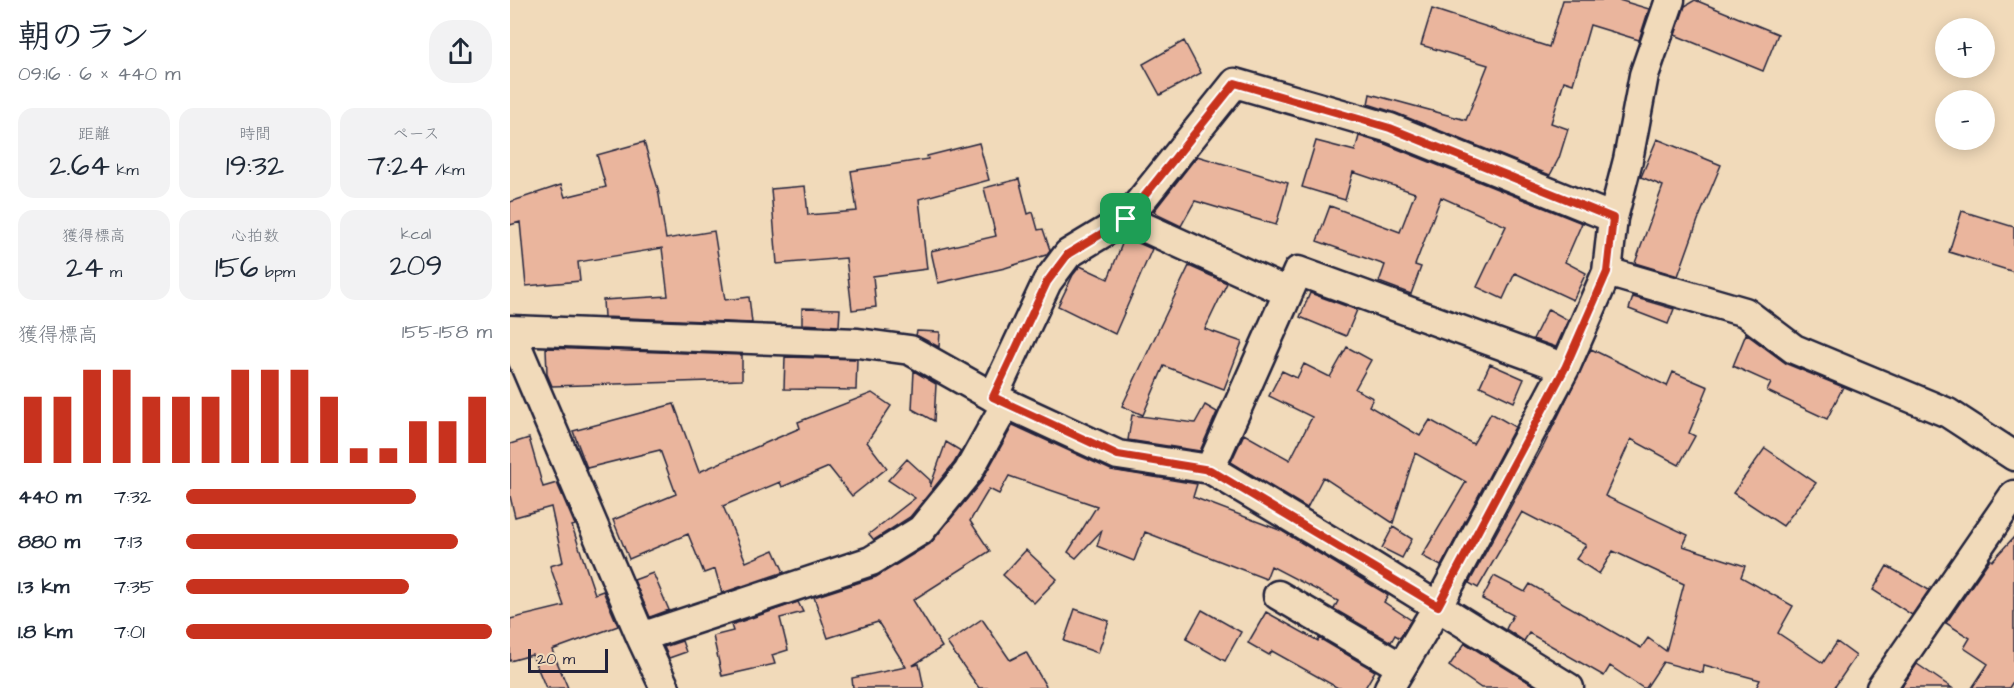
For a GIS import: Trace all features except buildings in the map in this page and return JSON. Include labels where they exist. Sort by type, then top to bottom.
[{"type":"street","points":[[1278,595],[1395,677],[1438,606],[1565,368],[1607,272],[1613,218],[1628,160],[1644,75],[1670,0]]},
{"type":"street","points":[[640,637],[871,561],[921,530],[968,472],[1000,400],[1047,282],[1068,254],[1126,219],[1235,83],[1390,128],[1613,218]]},
{"type":"street","points":[[1126,219],[1287,292]]},
{"type":"street","points":[[1210,470],[1287,292],[1298,272],[1565,368]]},
{"type":"street","points":[[1607,272],[1745,312],[1794,349],[1947,413],[2014,456]]},
{"type":"street","points":[[665,688],[640,637],[510,330],[858,343],[910,350],[1000,400],[1118,455],[1210,470],[1438,606],[1569,688]]},
{"type":"street","points":[[1881,688],[2014,495]]},
{"type":"route","points":[[1235,83],[1390,128],[1613,218],[1607,272],[1565,368],[1438,606],[1210,470],[1118,455],[993,397],[1047,282],[1068,254],[1126,219],[1235,83]]}]
